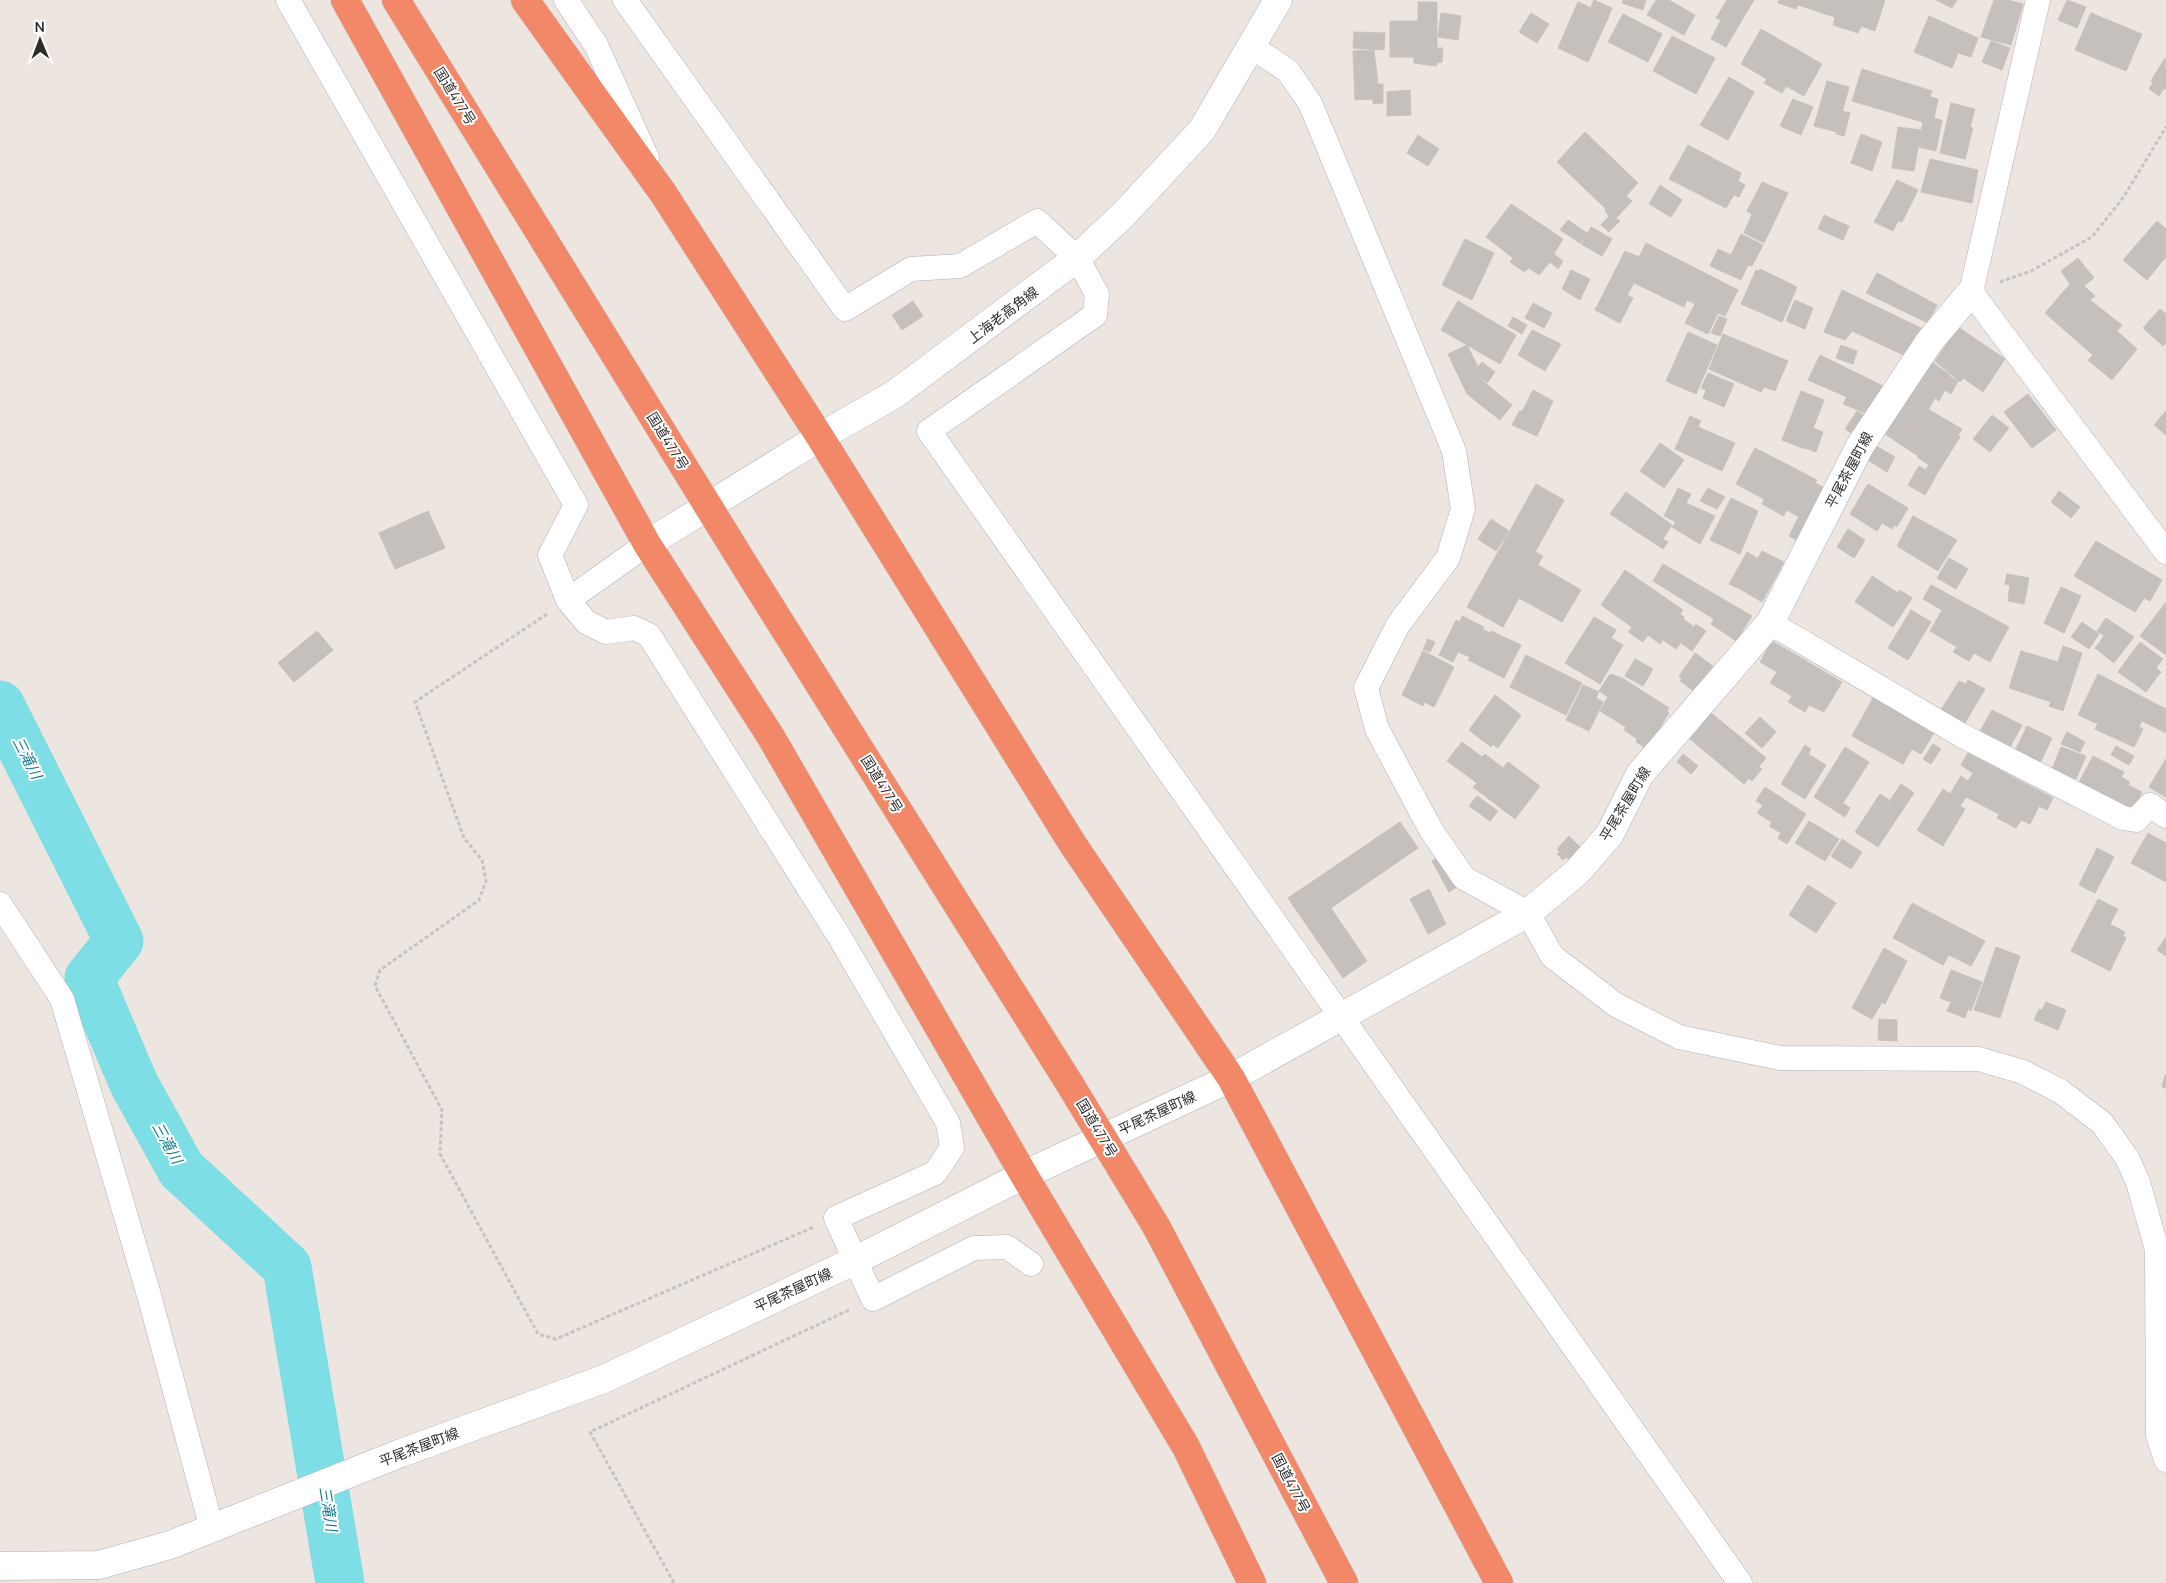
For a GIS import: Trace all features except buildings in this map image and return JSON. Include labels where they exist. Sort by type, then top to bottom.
[{"type":"highway","points":[[345,0],[647,544],[771,737],[1024,1175],[1186,1447],[1252,1583]]},
{"type":"highway","name":"国道477号","points":[[396,0],[750,574],[1071,1086],[1156,1226],[1344,1583]]},
{"type":"highway","points":[[525,0],[663,193],[820,437],[1072,843],[1231,1078],[1499,1583]]},
{"type":"main road","name":"上海老高角線","points":[[647,544],[820,437],[895,394],[1077,258],[1124,214],[1202,130],[1278,0]]},
{"type":"main road","name":"平尾茶屋町線","points":[[0,1566],[99,1565],[170,1545],[401,1453],[604,1378],[854,1261],[1024,1175],[1231,1078],[1528,914],[1578,872],[1610,834],[1640,774],[1770,622],[1860,446],[1929,342],[1971,292]]},
{"type":"street","points":[[288,0],[576,505],[550,555],[568,600],[586,622],[606,632],[634,628],[649,635],[839,936],[948,1122],[952,1148],[935,1173],[836,1218],[854,1261],[873,1298],[974,1248],[1007,1247],[1031,1264]]},
{"type":"street","points":[[566,0],[596,45],[663,193]]},
{"type":"street","points":[[625,0],[845,308],[911,269],[960,266],[1037,221],[1077,258],[1097,294],[1095,315],[929,431],[1740,1583]]},
{"type":"street","points":[[2038,0],[1971,292],[2166,552]]},
{"type":"street","points":[[1251,46],[1288,70],[1310,103],[1454,451],[1463,509],[1448,558],[1398,625],[1366,688],[1377,729],[1432,830],[1464,878],[1528,914],[1552,956],[1616,1005],[1679,1037],[1780,1058],[1979,1059],[2022,1072],[2060,1091],[2102,1123],[2127,1158],[2134,1174],[2157,1250],[2158,1435],[2166,1460]]},
{"type":"street","points":[[568,600],[647,544]]},
{"type":"street","points":[[1770,622],[1961,735],[2123,818],[2136,820],[2150,805],[2166,816]]},
{"type":"street","points":[[0,904],[62,999],[149,1295],[223,1525]]},
{"type":"path","points":[[1971,292],[2031,271],[2092,236],[2123,198],[2166,127]]},
{"type":"path","points":[[568,600],[415,702],[464,838],[482,860],[486,881],[479,900],[380,970],[376,986],[442,1110],[440,1154],[538,1334],[556,1339],[836,1218]]},
{"type":"path","points":[[674,1583],[590,1432],[873,1298]]},
{"type":"waterway","name":"三滝川","points":[[0,705],[119,941],[89,978],[134,1084],[181,1169],[287,1267],[340,1583]]}]
